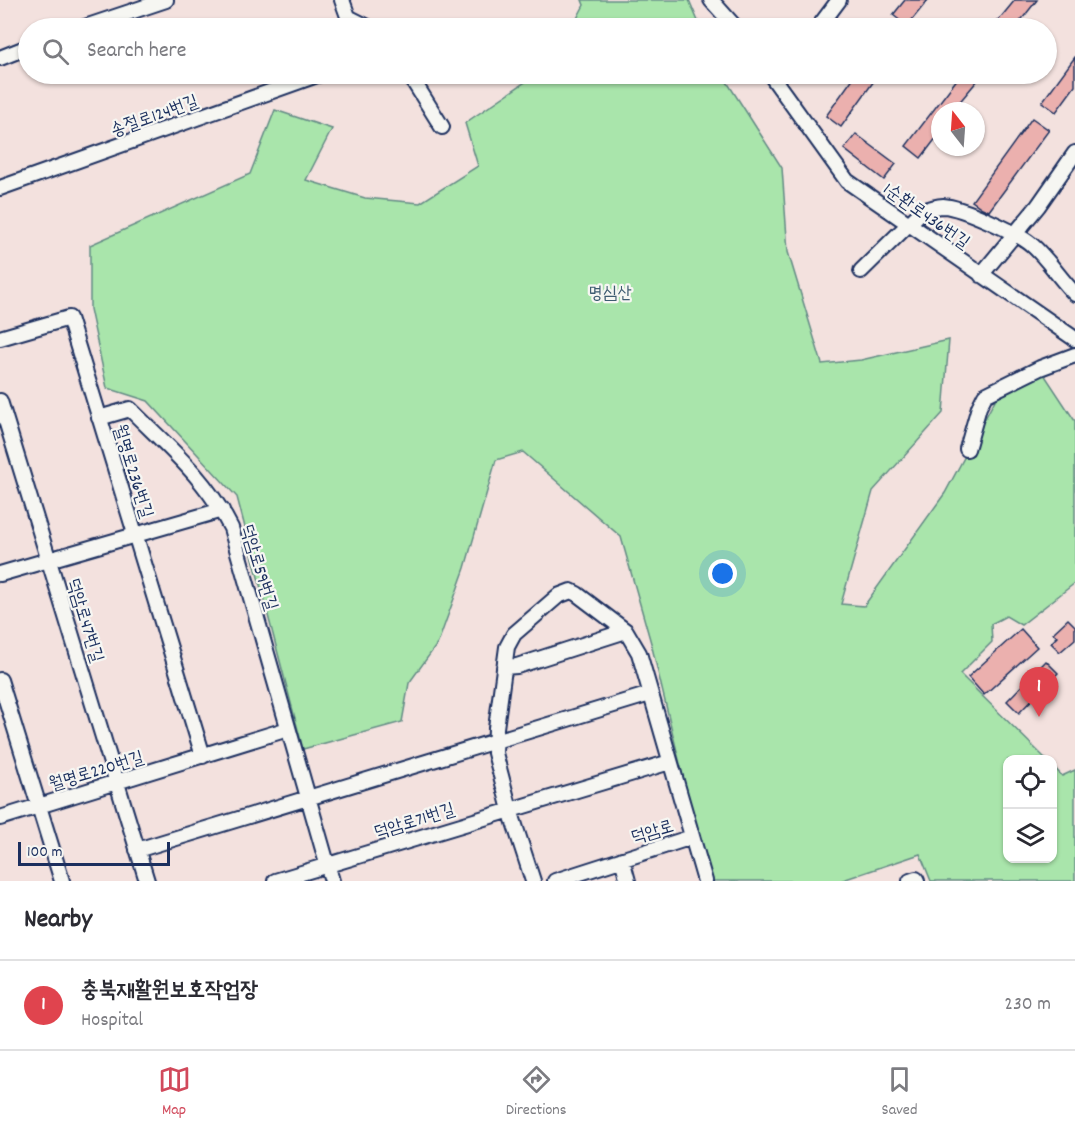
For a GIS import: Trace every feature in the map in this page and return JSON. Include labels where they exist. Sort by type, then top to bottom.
[{"type":"street","points":[[112,18],[166,0]]},
{"type":"street","points":[[342,0],[348,18]]},
{"type":"street","points":[[711,0],[727,18]]},
{"type":"street","points":[[826,18],[839,0]]},
{"type":"street","points":[[0,58],[18,51]]},
{"type":"street","name":"송절로124번길","points":[[0,188],[292,84]]},
{"type":"street","points":[[415,84],[442,128]]},
{"type":"street","name":"1순환로436번길","points":[[782,84],[847,180],[1075,339]]},
{"type":"street","points":[[981,275],[1015,234],[1075,153]]},
{"type":"street","points":[[861,271],[921,212],[933,207],[944,206],[983,219],[1032,245],[1075,294]]},
{"type":"street","name":"월명로236번길","points":[[0,338],[69,318],[202,756]]},
{"type":"street","points":[[967,449],[979,407],[985,395],[1040,368],[1075,355]]},
{"type":"street","name":"덕암로47번길","points":[[0,401],[147,881]]},
{"type":"street","name":"덕암로59번길","points":[[99,418],[130,409],[186,464],[212,494],[222,510],[231,528],[332,881]]},
{"type":"street","name":"월명로236번길","points":[[0,574],[222,510]]},
{"type":"street","points":[[533,881],[510,810],[495,753],[504,667],[507,648],[514,634],[564,593],[571,591],[626,632],[639,653],[705,881]]},
{"type":"street","points":[[504,667],[518,666],[626,632]]},
{"type":"street","points":[[0,680],[62,881]]},
{"type":"street","points":[[137,850],[650,694]]},
{"type":"street","name":"월명로220번길","points":[[0,818],[288,729]]},
{"type":"street","name":"덕암로71번길","points":[[328,865],[670,762]]},
{"type":"street","name":"덕암로","points":[[555,881],[692,837]]},
{"type":"street","name":"덕암로","points":[[622,859],[628,881]]},
{"type":"street","points":[[275,881],[328,865]]},
{"type":"street","points":[[910,881],[916,879],[917,881]]},
{"type":"green space","points":[[582,0],[689,0],[697,18],[577,18],[584,5]]},
{"type":"green space","name":"명심산","points":[[522,84],[728,84],[782,168],[788,252],[822,364],[861,360],[949,340],[943,413],[873,491],[841,604],[864,606],[945,493],[995,400],[1040,368],[1075,421],[1075,583],[1021,625],[1006,616],[991,624],[992,642],[960,674],[1042,755],[1003,755],[1003,863],[1057,863],[1057,770],[1062,776],[1075,770],[1075,881],[931,881],[920,854],[840,881],[708,881],[651,643],[621,537],[523,452],[496,460],[465,568],[438,643],[409,683],[402,722],[303,749],[237,497],[148,401],[107,388],[90,309],[90,245],[250,174],[275,110],[332,129],[306,180],[365,198],[420,203],[478,166],[465,123]]},
{"type":"building","points":[[905,0],[928,0],[913,18],[897,18],[893,15]]},
{"type":"building","points":[[1015,0],[1037,0],[1023,18],[1000,18]]},
{"type":"building","points":[[1075,57],[1075,86],[1056,112],[1042,102]]},
{"type":"building","points":[[849,84],[872,84],[841,127],[826,116]]},
{"type":"building","points":[[953,84],[975,84],[960,102],[940,102]]},
{"type":"building","points":[[931,113],[931,145],[921,158],[906,146]]},
{"type":"building","points":[[1032,118],[1049,130],[989,211],[982,208],[972,201]]},
{"type":"building","points":[[856,134],[896,164],[884,180],[844,149]]},
{"type":"building","points":[[1068,619],[1075,626],[1075,639],[1060,652],[1051,643],[1057,637],[1053,633]]},
{"type":"building","points":[[1021,629],[1037,647],[984,695],[968,677]]},
{"type":"building","points":[[1046,661],[1058,673],[1019,713],[1007,701]]},
{"type":"place","name":"충북재활원보호작업장","points":[[1039,717]]}]
